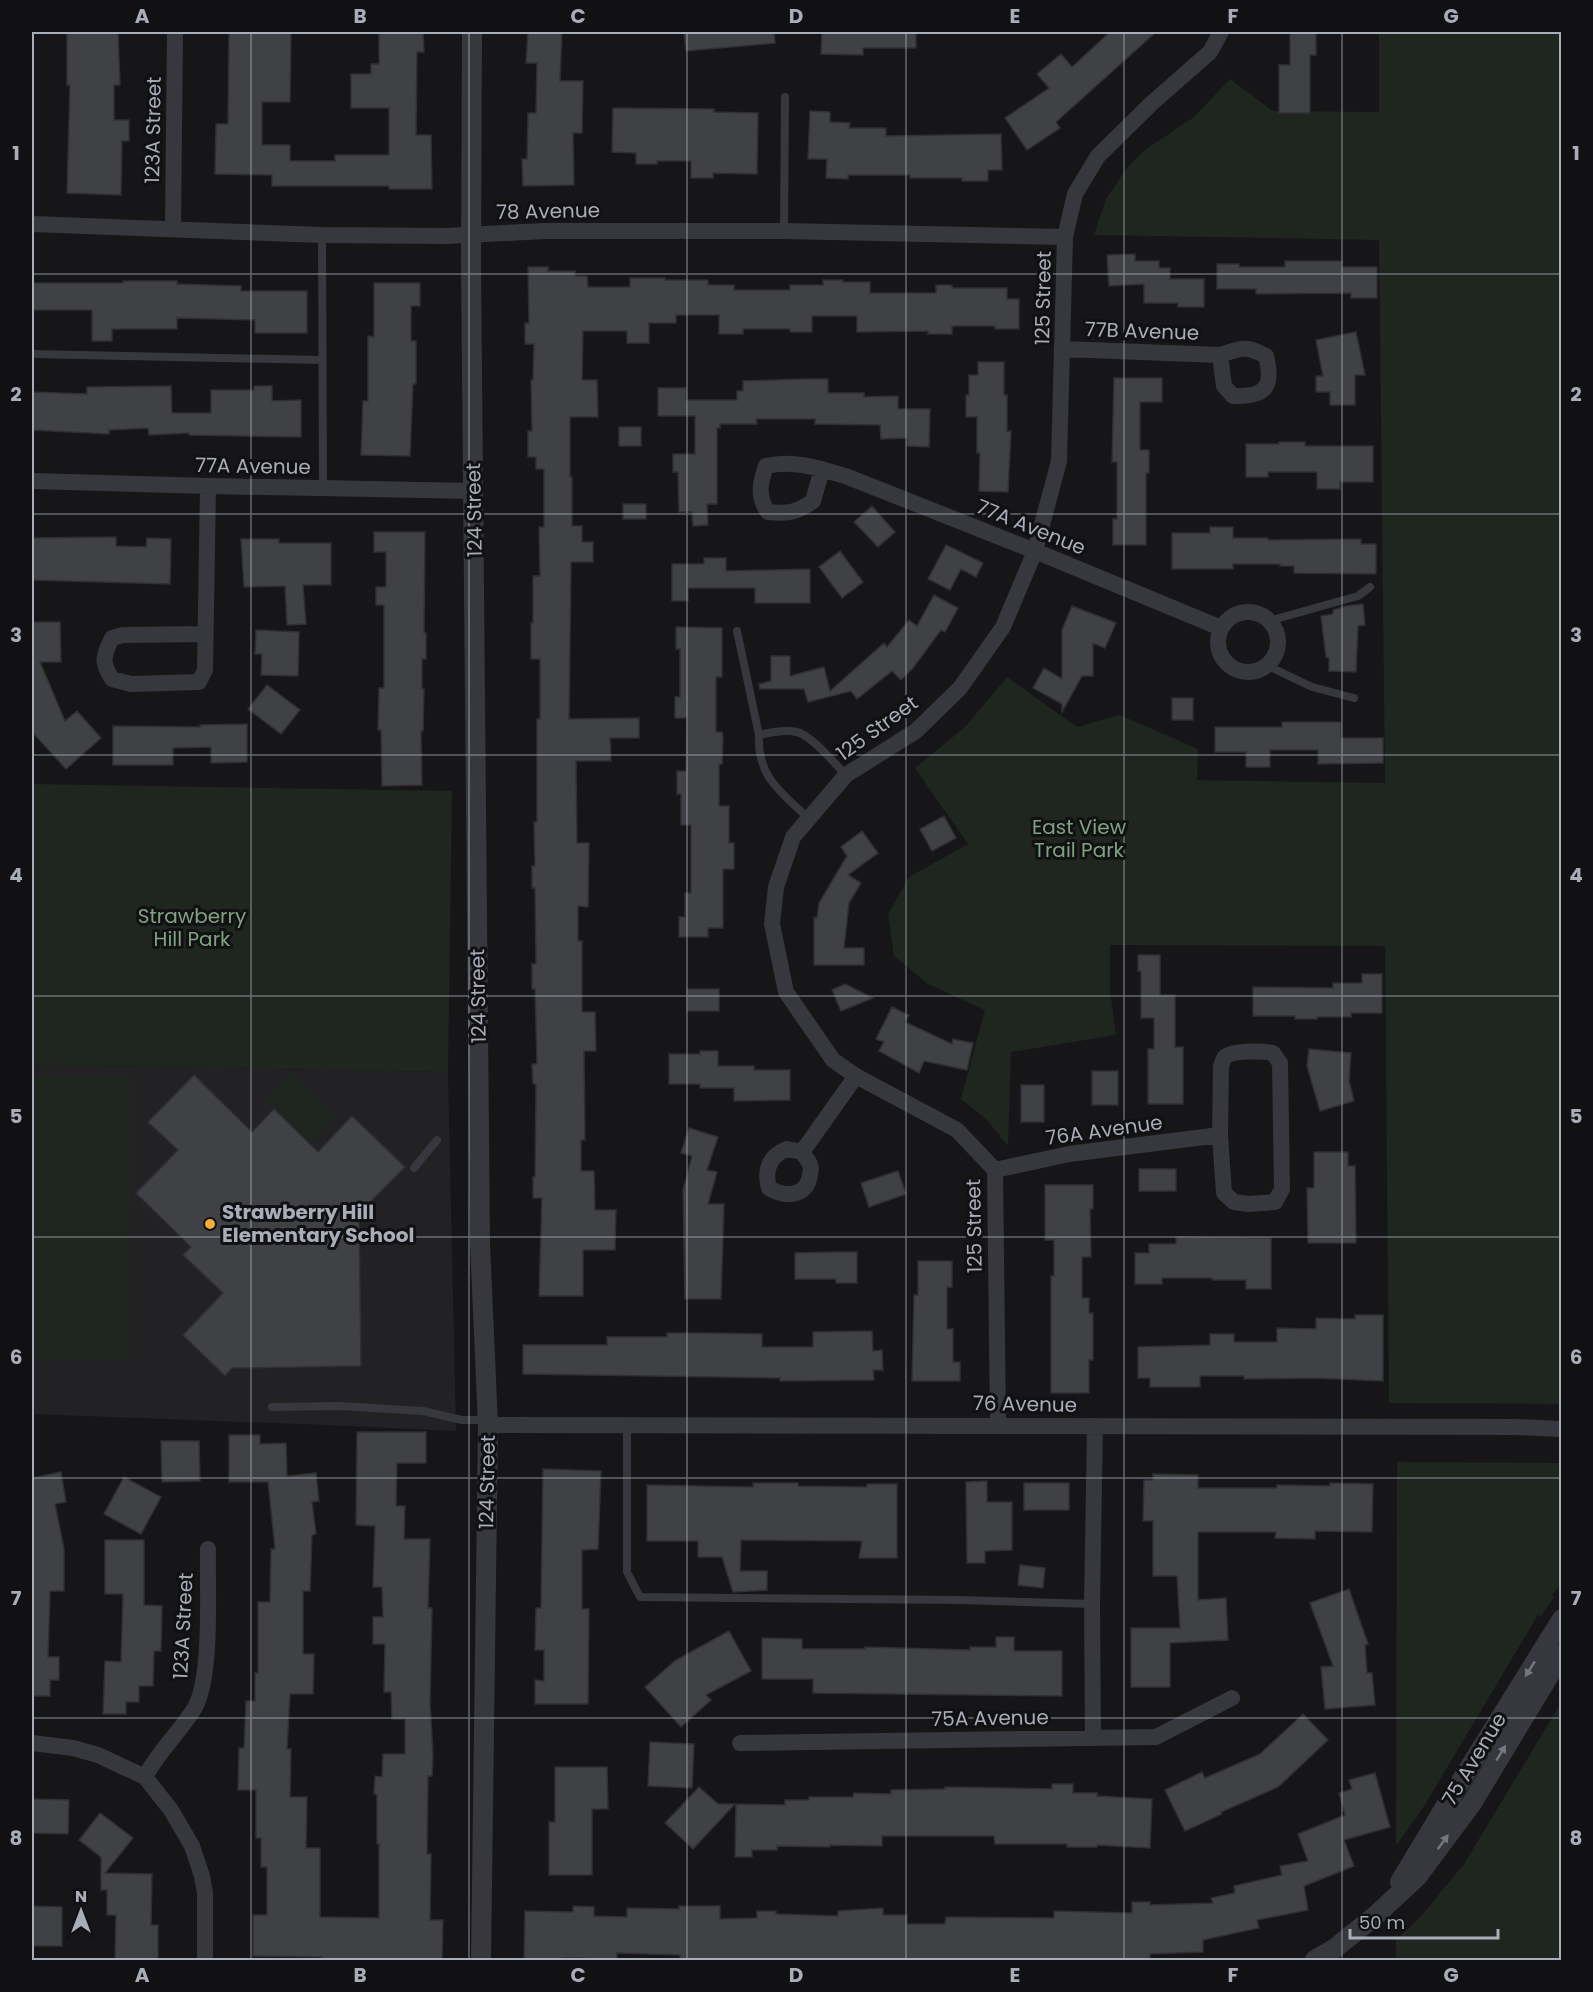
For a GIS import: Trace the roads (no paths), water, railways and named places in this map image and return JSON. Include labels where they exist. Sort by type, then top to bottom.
[{"type":"street","name":"123A Street","points":[[173,229],[176,32]]},
{"type":"street","name":"124 Street","points":[[472,32],[471,234],[480,1243],[488,1422],[481,1960]]},
{"type":"street","name":"125 Street","points":[[998,1425],[995,1170],[957,1130],[856,1076],[833,1060],[786,992],[772,924],[776,886],[793,837],[808,818],[846,775],[916,731],[960,688],[1003,627],[1035,551],[1059,461],[1065,237],[1076,194],[1098,156],[1210,52],[1221,32]]},
{"type":"street","name":"78 Avenue","points":[[32,224],[322,235],[446,236],[545,231],[784,231],[1065,237]]},
{"type":"street","name":"77B Avenue","points":[[1063,349],[1220,355]]},
{"type":"street","name":"77A Avenue","points":[[822,469],[848,477],[1035,551],[1221,628]]},
{"type":"street","name":"77A Avenue","points":[[32,481],[474,491]]},
{"type":"street","points":[[206,634],[123,635],[112,638],[103,654],[106,669],[112,679],[131,684],[199,682],[205,670],[206,634],[208,486]]},
{"type":"street","points":[[1243,612],[1261,615],[1275,629],[1278,638],[1273,658],[1266,665],[1248,672],[1229,665],[1218,648],[1221,628],[1227,621],[1243,612]]},
{"type":"street","points":[[1231,1053],[1273,1053],[1280,1063],[1282,1189],[1275,1202],[1249,1204],[1234,1202],[1224,1193],[1220,1135],[1221,1066],[1224,1058],[1231,1053]]},
{"type":"street","points":[[802,1152],[856,1076]]},
{"type":"street","name":"76A Avenue","points":[[995,1170],[1069,1154],[1220,1135]]},
{"type":"street","name":"76 Avenue","points":[[488,1422],[1562,1429]]},
{"type":"street","points":[[1093,1738],[1092,1604],[1095,1426]]},
{"type":"street","name":"123A Street","points":[[145,1777],[195,1708],[205,1675],[208,1549]]},
{"type":"street","name":"75 Avenue","points":[[1390,1900],[1458,1784],[1562,1620]]},
{"type":"street","name":"75 Avenue","points":[[1314,1960],[1334,1949],[1375,1916],[1417,1877],[1472,1803],[1562,1654]]},
{"type":"street","name":"75A Avenue","points":[[740,1743],[1156,1737],[1232,1698]]},
{"type":"street","points":[[32,1743],[73,1748],[98,1755],[145,1777],[171,1810],[192,1846],[202,1876],[205,1893],[205,1960]]},
{"type":"lane","points":[[784,231],[785,97]]},
{"type":"lane","points":[[322,235],[323,489]]},
{"type":"lane","points":[[32,354],[322,360]]},
{"type":"lane","points":[[1269,621],[1358,596],[1370,587]]},
{"type":"lane","points":[[736,631],[759,735],[763,765],[776,789],[808,818]]},
{"type":"lane","points":[[1266,665],[1312,687],[1354,698]]},
{"type":"lane","points":[[759,735],[777,731],[798,732],[813,742],[846,775]]},
{"type":"lane","points":[[414,1168],[437,1140]]},
{"type":"lane","points":[[272,1407],[340,1406],[423,1411],[462,1420],[488,1422]]},
{"type":"lane","points":[[627,1424],[627,1572],[640,1597],[962,1600],[1092,1604]]},
{"type":"place","name":"Strawberry Hill Elementary School","points":[[210,1224]]},
{"type":"park label","name":"East View Trail Park","points":[[1079,838]]},
{"type":"park label","name":"Strawberry Hill Park","points":[[192,928]]}]
